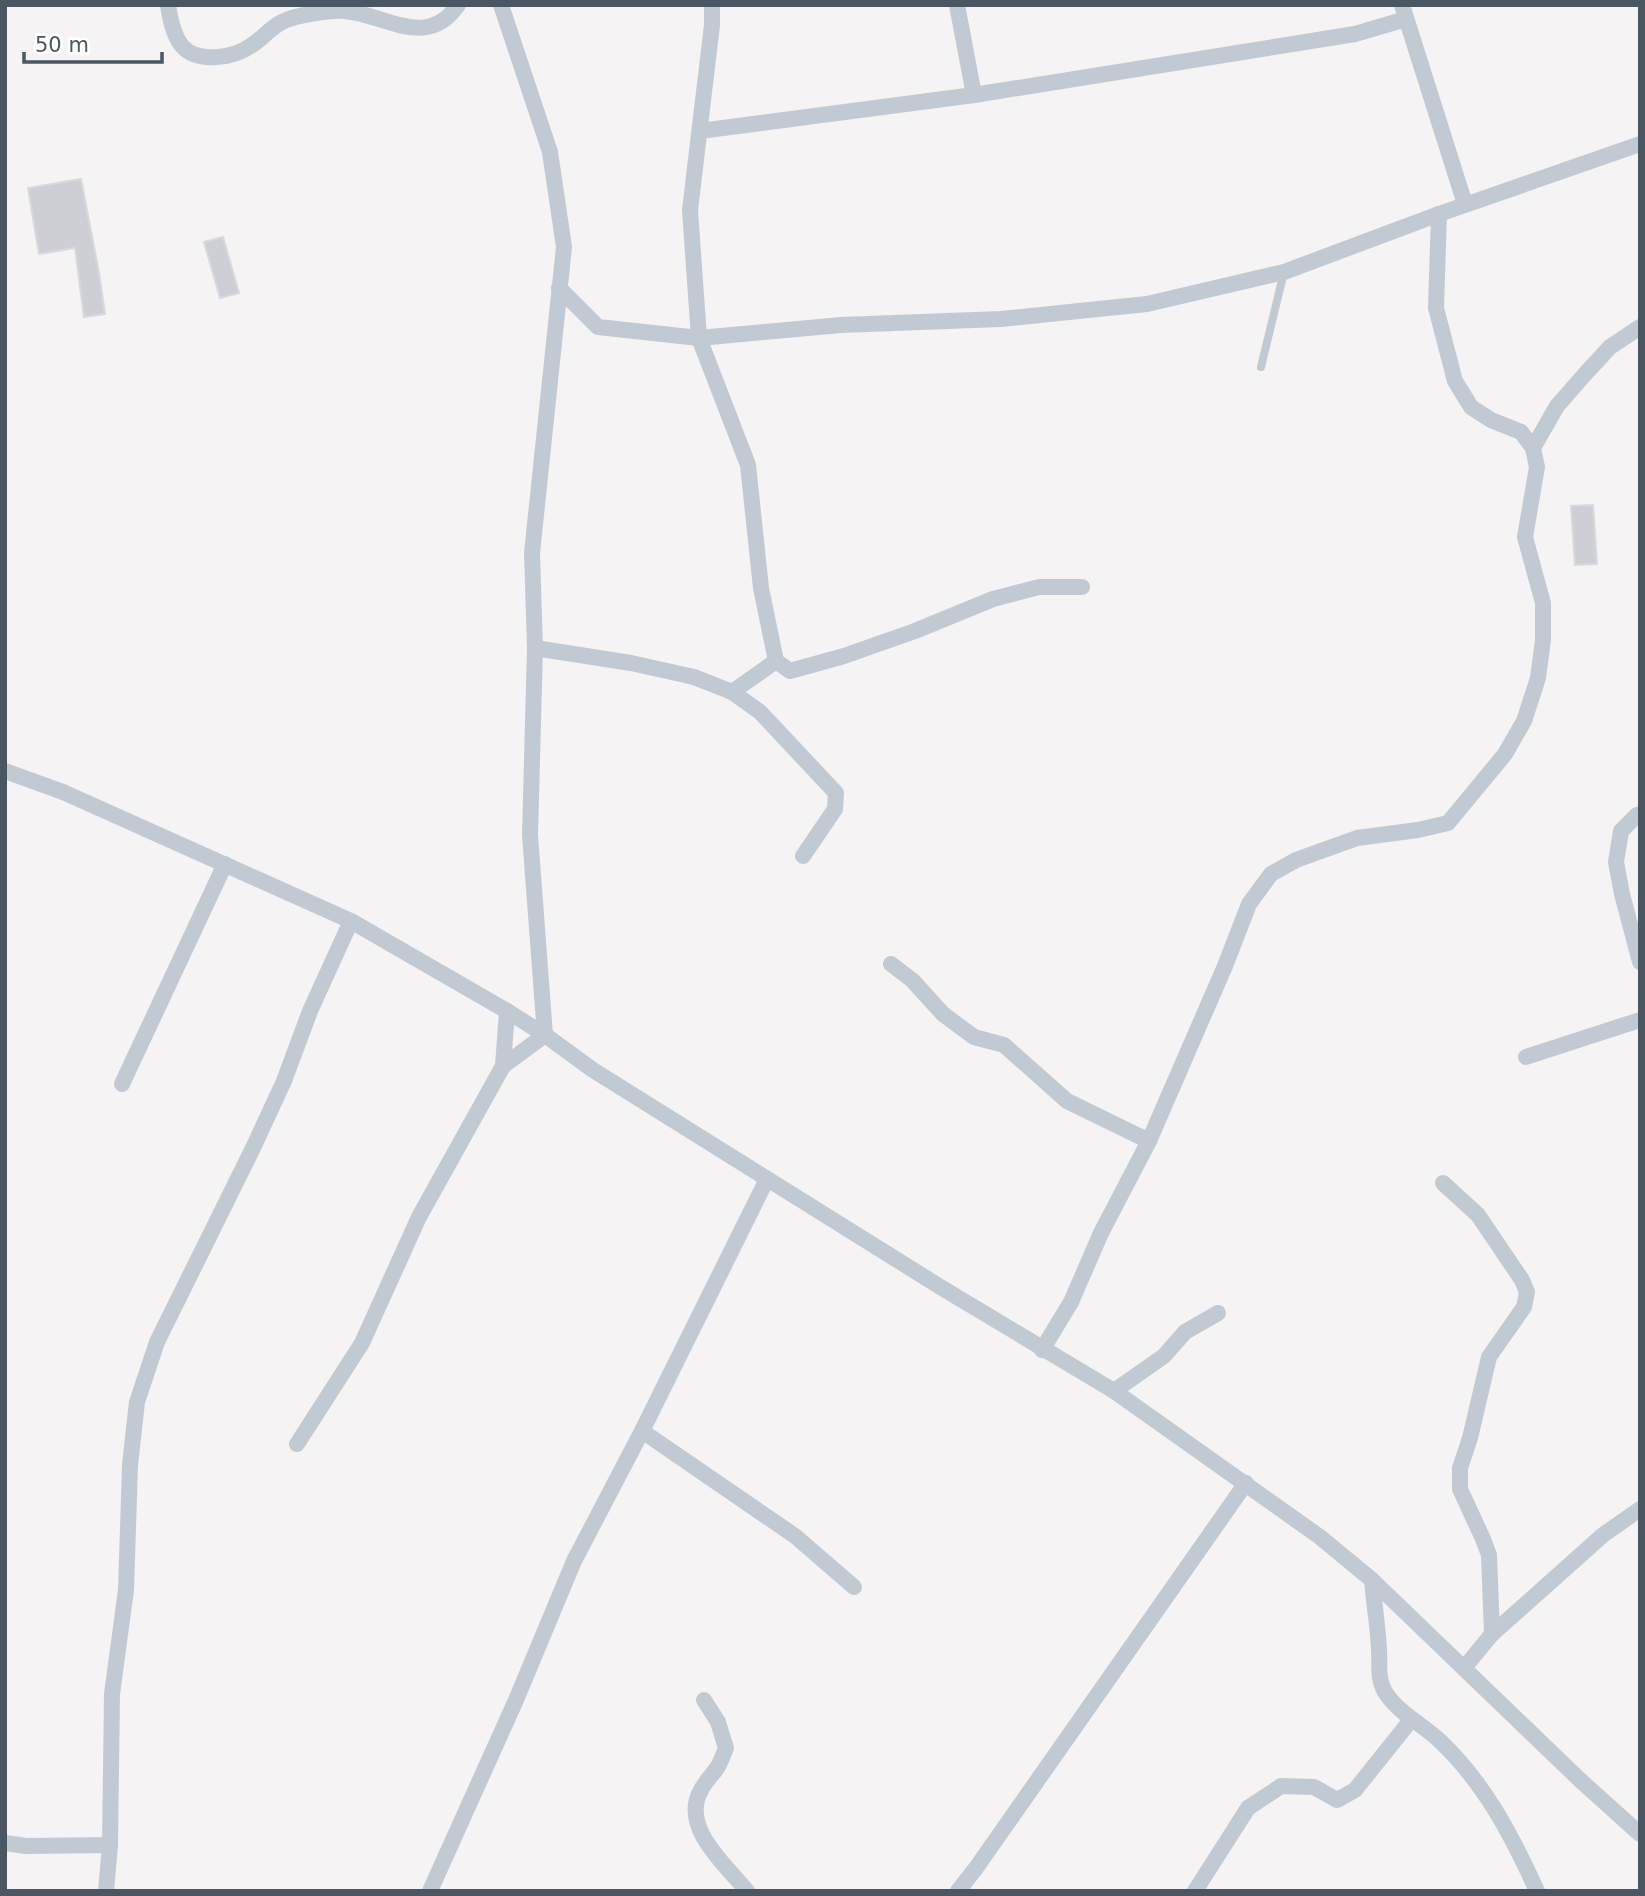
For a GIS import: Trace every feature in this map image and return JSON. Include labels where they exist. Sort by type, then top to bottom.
[{"type":"street","points":[[168,5],[170,20],[180,44],[190,53],[211,58],[236,54],[253,45],[270,29],[285,20],[307,15],[342,11],[369,15],[402,27],[424,29],[443,22],[458,5]]},
{"type":"street","points":[[501,5],[550,152],[564,247],[532,553],[535,648],[530,835],[545,1035]]},
{"type":"street","points":[[712,5],[712,25],[690,210],[699,338],[748,465],[761,588],[776,661],[790,671],[844,656],[1005,596],[1039,587],[1082,587]]},
{"type":"street","points":[[957,5],[974,95]]},
{"type":"street","points":[[700,131],[974,95],[1355,34],[1404,12],[1465,204]]},
{"type":"street","points":[[559,288],[598,327],[699,338],[841,325],[1001,319],[1146,304],[1284,272],[1465,204],[1640,144]]},
{"type":"street","points":[[1042,1350],[1071,1302],[1101,1233],[1149,1141],[1250,904],[1271,873],[1296,860],[1357,838],[1448,823],[1505,754],[1524,722],[1538,678],[1543,640],[1543,603],[1525,537],[1537,467],[1533,448],[1521,432],[1491,420],[1471,407],[1455,381],[1436,308],[1439,214]]},
{"type":"street","points":[[1533,448],[1558,406],[1586,373],[1610,347],[1640,327]]},
{"type":"street","points":[[535,648],[631,663],[694,677],[732,692],[760,712],[836,793],[835,809],[803,856]]},
{"type":"street","points":[[732,692],[776,661]]},
{"type":"street","points":[[5,771],[62,792],[351,921],[507,1011],[593,1070],[767,1179],[1042,1350],[1114,1391],[1320,1537],[1372,1580],[1640,1834]]},
{"type":"street","points":[[1640,814],[1621,831],[1616,862],[1640,962]]},
{"type":"street","points":[[122,1084],[225,864]]},
{"type":"street","points":[[106,1891],[110,1845],[112,1694],[126,1590],[130,1465],[137,1402],[157,1342],[284,1081],[310,1011],[351,921]]},
{"type":"street","points":[[891,964],[912,980],[943,1014],[974,1037],[1004,1045],[1067,1101],[1149,1141]]},
{"type":"street","points":[[503,1066],[507,1011]]},
{"type":"street","points":[[1526,1057],[1640,1020]]},
{"type":"street","points":[[297,1444],[362,1343],[419,1217],[503,1066],[545,1035]]},
{"type":"street","points":[[430,1891],[516,1700],[574,1561],[767,1179]]},
{"type":"street","points":[[1443,1183],[1478,1215],[1522,1280],[1527,1292],[1524,1307],[1489,1357],[1460,1468],[1460,1489],[1489,1555],[1492,1634]]},
{"type":"street","points":[[1114,1391],[1164,1356],[1185,1332],[1218,1313]]},
{"type":"street","points":[[642,1431],[794,1536],[854,1587]]},
{"type":"street","points":[[958,1891],[1246,1483]]},
{"type":"street","points":[[1623,1520],[1640,1500]]},
{"type":"street","points":[[1464,1668],[1492,1634],[1603,1535],[1640,1509]]},
{"type":"street","points":[[1372,1580],[1380,1653],[1378,1675],[1385,1693],[1411,1720],[1440,1741],[1483,1789],[1518,1849],[1537,1891]]},
{"type":"street","points":[[704,1700],[718,1722],[726,1748],[718,1766],[700,1791],[695,1810],[697,1826],[708,1844],[747,1891]]},
{"type":"street","points":[[1195,1891],[1248,1808],[1281,1786],[1314,1787],[1337,1800],[1355,1790],[1411,1720]]},
{"type":"street","points":[[5,1843],[26,1846],[110,1845]]},
{"type":"lane","points":[[1261,367],[1284,272]]},
{"type":"building","points":[[81,179],[105,314],[84,317],[75,248],[39,254],[28,188]]},
{"type":"building","points":[[223,237],[239,293],[220,298],[204,242]]},
{"type":"building","points":[[1593,505],[1597,564],[1575,565],[1571,506]]}]
